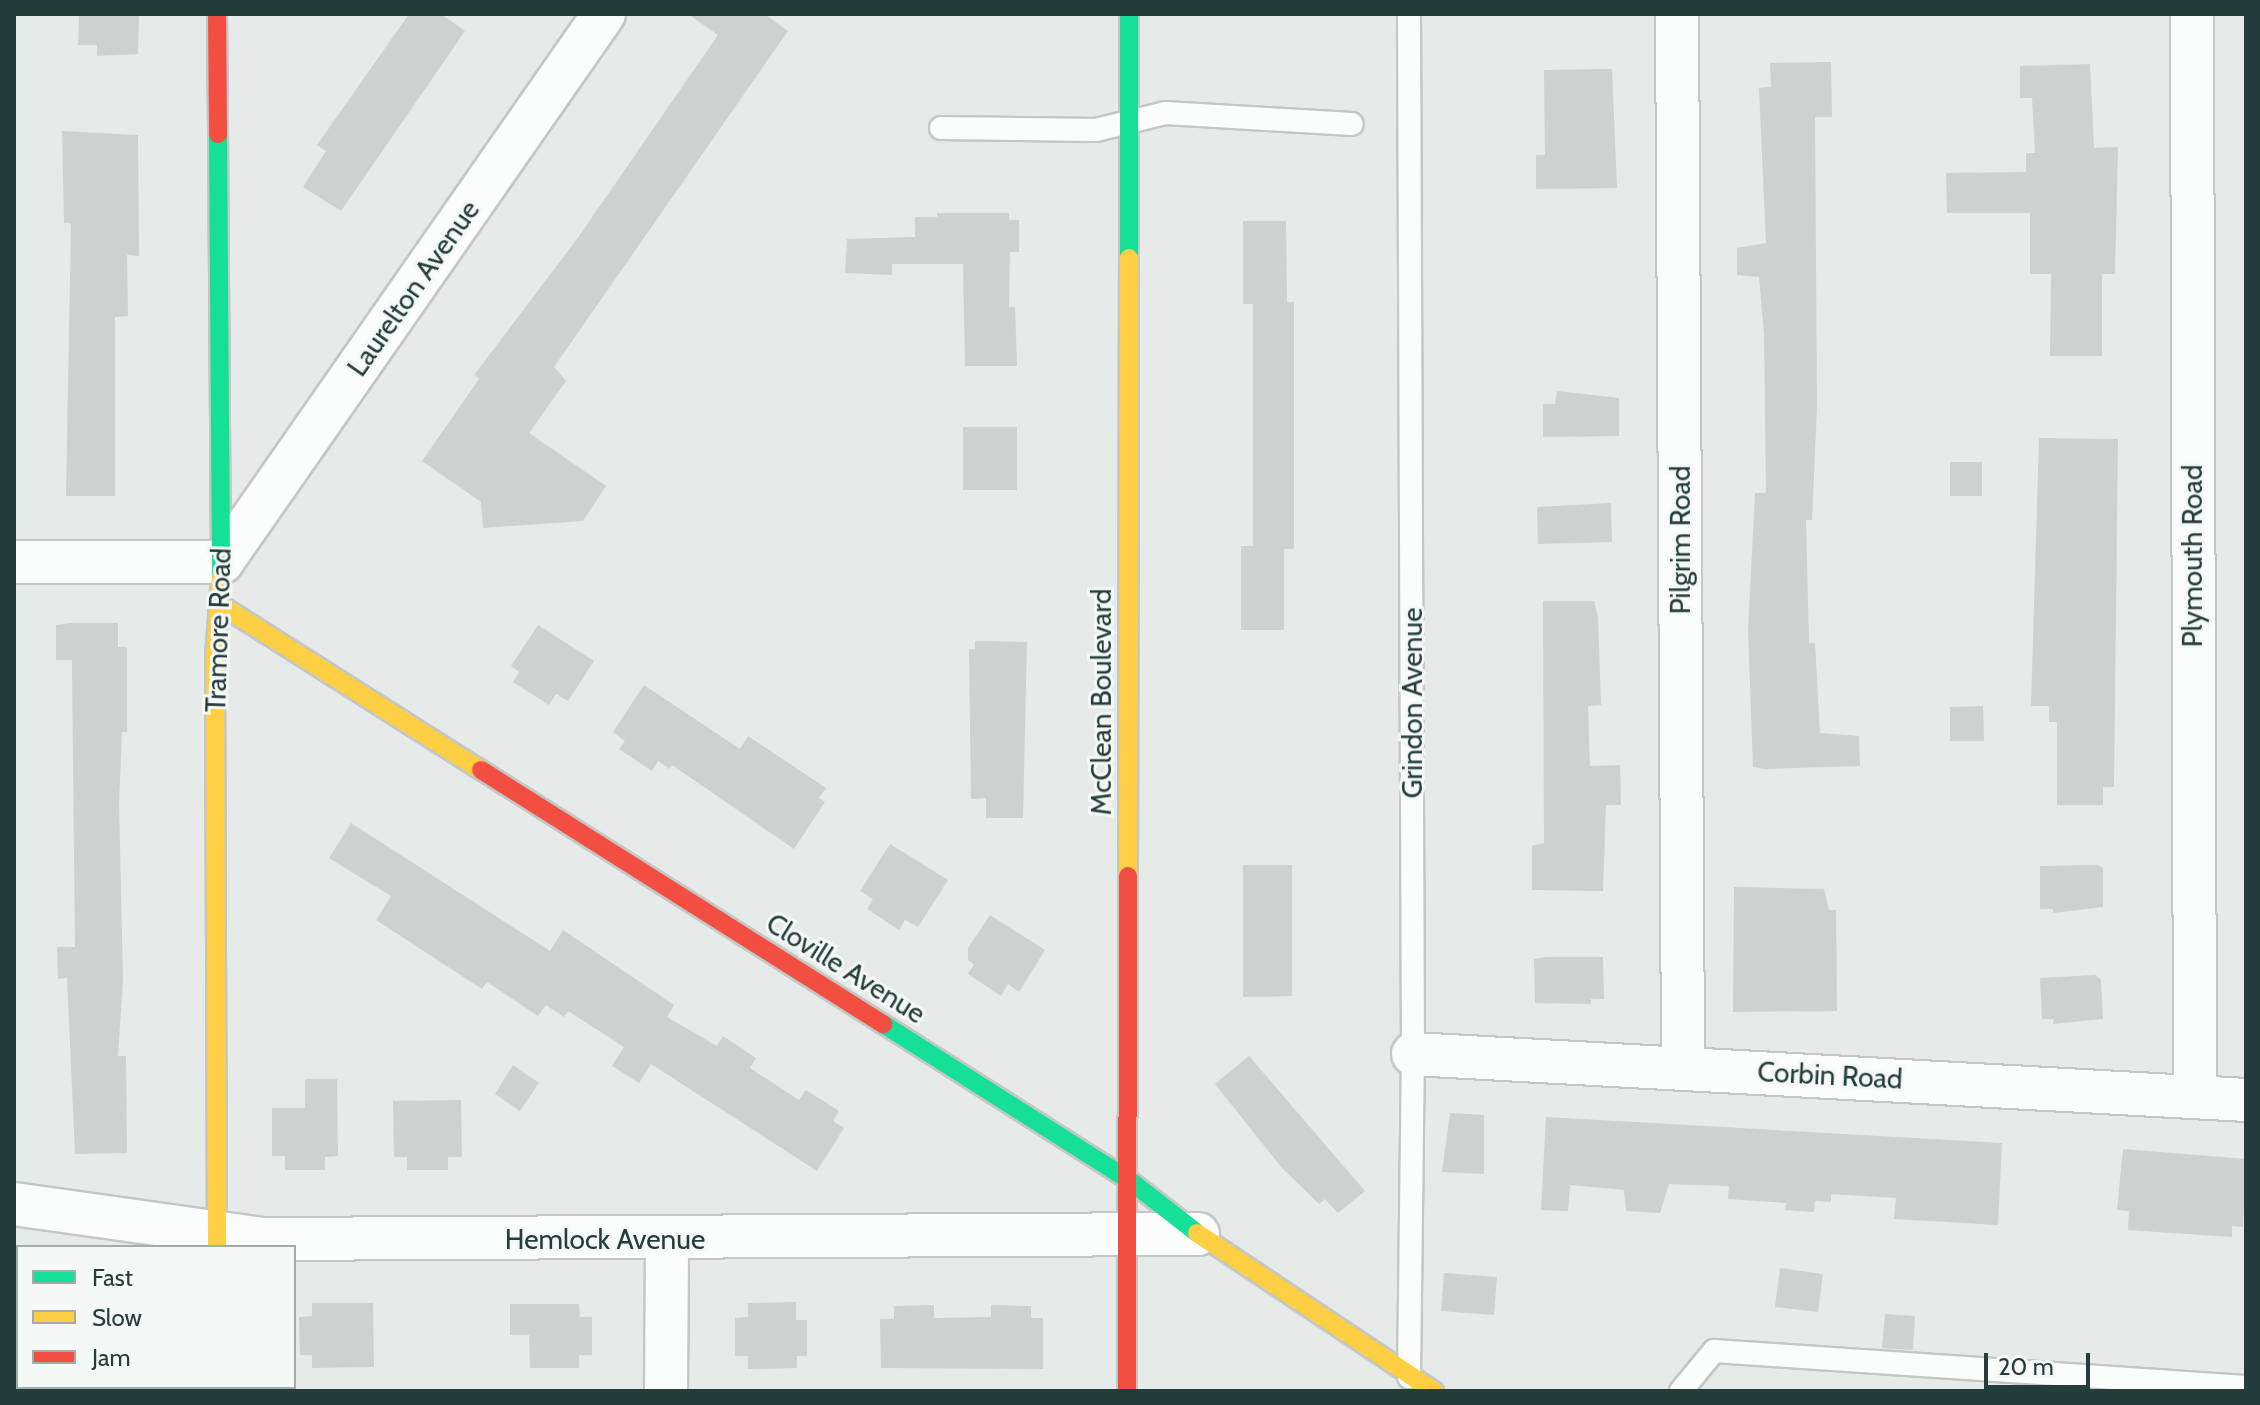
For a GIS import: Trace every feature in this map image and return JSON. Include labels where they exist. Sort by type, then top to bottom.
[{"type":"street","name":"Tramore Road","points":[[217,14],[222,562],[215,657],[217,1241]]},
{"type":"street","name":"Laurelton Avenue","points":[[222,562],[604,14]]},
{"type":"street","name":"McClean Boulevard","points":[[1127,1391],[1129,14]]},
{"type":"street","name":"Pilgrim Road","points":[[1677,14],[1683,1066]]},
{"type":"street","name":"Plymouth Road","points":[[2192,14],[2195,1097]]},
{"type":"street","points":[[14,562],[222,562]]},
{"type":"street","name":"Cloville Avenue","points":[[219,604],[1129,1180],[1198,1234],[1409,1382],[1434,1391]]},
{"type":"street","name":"Corbin Road","points":[[1413,1054],[1683,1066],[2246,1100]]},
{"type":"street","name":"Hemlock Avenue","points":[[14,1204],[217,1241],[1128,1237],[1198,1234]]},
{"type":"street","points":[[666,1391],[667,1239]]},
{"type":"lane","name":"Grindon Avenue","points":[[1409,14],[1413,1054],[1409,1382]]},
{"type":"lane","points":[[941,128],[1096,130],[1165,113],[1352,124]]},
{"type":"lane","points":[[1681,1391],[1714,1351],[2246,1387]]},
{"type":"building","points":[[79,14],[139,14],[138,54],[97,56],[97,45],[78,45]]},
{"type":"building","points":[[409,14],[441,14],[465,31],[341,211],[303,187],[326,151],[317,145]]},
{"type":"building","points":[[688,14],[764,14],[788,31],[554,367],[566,381],[529,433],[606,486],[583,521],[483,528],[481,502],[422,461],[479,379],[474,375],[577,239],[718,35]]},
{"type":"building","points":[[1831,62],[1832,117],[1815,117],[1817,407],[1812,520],[1806,520],[1809,643],[1815,643],[1820,733],[1859,736],[1860,766],[1765,769],[1753,767],[1748,631],[1755,493],[1766,493],[1764,334],[1759,277],[1737,275],[1737,248],[1766,243],[1759,88],[1771,87],[1770,63]]},
{"type":"building","points":[[2090,64],[2094,148],[2118,147],[2115,274],[2102,274],[2102,356],[2050,356],[2051,274],[2030,274],[2030,213],[1947,213],[1946,173],[2026,172],[2026,153],[2035,153],[2032,98],[2020,98],[2020,66]]},
{"type":"building","points":[[1612,69],[1617,188],[1536,189],[1536,155],[1545,155],[1544,70]]},
{"type":"building","points":[[62,131],[138,135],[139,256],[127,255],[128,316],[115,317],[115,496],[66,496],[71,223],[64,223]]},
{"type":"building","points":[[937,213],[1009,213],[1009,220],[1019,220],[1019,252],[1010,252],[1009,307],[1015,307],[1017,366],[965,366],[963,264],[892,264],[892,275],[845,273],[847,239],[915,237],[915,217],[937,217]]},
{"type":"building","points":[[1243,221],[1286,221],[1287,302],[1294,302],[1294,549],[1284,549],[1284,630],[1241,630],[1241,546],[1253,546],[1253,304],[1243,304]]},
{"type":"building","points":[[1557,391],[1619,398],[1619,436],[1543,437],[1543,404],[1555,404]]},
{"type":"building","points":[[963,427],[1017,427],[1017,490],[963,490]]},
{"type":"building","points":[[2039,438],[2118,439],[2114,787],[2103,787],[2103,805],[2057,805],[2057,722],[2049,722],[2049,706],[2031,706]]},
{"type":"building","points":[[1950,462],[1982,462],[1982,496],[1950,496]]},
{"type":"building","points":[[1611,503],[1612,542],[1538,544],[1537,507]]},
{"type":"building","points":[[1543,601],[1594,601],[1598,617],[1601,705],[1588,706],[1590,766],[1620,765],[1621,805],[1606,805],[1603,891],[1532,890],[1532,846],[1544,843]]},
{"type":"building","points":[[118,623],[118,647],[127,647],[127,732],[122,732],[119,803],[123,980],[118,1056],[126,1056],[127,1153],[75,1154],[67,978],[58,979],[57,947],[75,947],[72,660],[56,660],[56,625]]},
{"type":"building","points":[[538,625],[594,661],[568,701],[556,694],[549,705],[513,682],[519,672],[511,666]]},
{"type":"building","points":[[975,641],[1027,642],[1023,818],[986,818],[986,798],[971,799],[969,649],[975,649]]},
{"type":"building","points":[[644,685],[740,749],[748,736],[826,788],[819,798],[825,802],[794,849],[672,765],[669,769],[658,761],[652,771],[619,749],[625,741],[613,732]]},
{"type":"building","points":[[1983,706],[1984,741],[1950,741],[1950,707]]},
{"type":"building","points":[[351,823],[550,951],[563,930],[674,1005],[667,1017],[717,1046],[723,1036],[756,1058],[750,1068],[799,1100],[806,1090],[839,1111],[833,1121],[844,1128],[817,1171],[651,1064],[639,1083],[612,1066],[624,1047],[568,1011],[564,1017],[546,1005],[538,1016],[487,982],[482,989],[376,920],[391,896],[329,858]]},
{"type":"building","points":[[890,844],[948,880],[918,927],[905,920],[899,930],[867,909],[873,899],[860,891]]},
{"type":"building","points":[[1243,865],[1292,865],[1292,996],[1243,997]]},
{"type":"building","points":[[2098,865],[2103,868],[2103,907],[2053,913],[2053,909],[2040,909],[2040,866]]},
{"type":"building","points":[[1734,887],[1824,889],[1829,910],[1836,910],[1837,1011],[1733,1012]]},
{"type":"building","points":[[990,915],[1045,950],[1019,992],[1008,984],[1001,996],[968,974],[974,964],[968,960],[968,948]]},
{"type":"building","points":[[1603,957],[1604,999],[1591,999],[1591,1004],[1535,1003],[1534,959]]},
{"type":"building","points":[[2096,975],[2101,980],[2103,1019],[2053,1024],[2054,1019],[2042,1019],[2040,978]]},
{"type":"building","points":[[1249,1056],[1365,1191],[1338,1213],[1325,1199],[1319,1204],[1282,1168],[1215,1084]]},
{"type":"building","points":[[513,1065],[539,1083],[520,1111],[495,1094]]},
{"type":"building","points":[[305,1079],[337,1079],[338,1156],[325,1157],[325,1170],[285,1170],[285,1156],[272,1156],[272,1108],[305,1108]]},
{"type":"building","points":[[461,1100],[462,1157],[448,1157],[448,1170],[407,1170],[407,1157],[394,1157],[393,1101]]},
{"type":"building","points":[[1450,1113],[1484,1115],[1484,1174],[1442,1172]]},
{"type":"building","points":[[1546,1117],[2002,1143],[1998,1225],[1894,1219],[1896,1198],[1831,1194],[1831,1202],[1815,1201],[1814,1212],[1785,1210],[1786,1203],[1728,1199],[1729,1186],[1669,1184],[1660,1213],[1626,1211],[1624,1190],[1570,1185],[1568,1211],[1541,1210]]},
{"type":"building","points":[[2123,1149],[2246,1159],[2243,1227],[2232,1226],[2232,1237],[2128,1230],[2129,1211],[2117,1210]]},
{"type":"building","points":[[1780,1268],[1823,1274],[1818,1312],[1775,1307]]},
{"type":"building","points":[[1444,1273],[1497,1277],[1494,1315],[1441,1311]]},
{"type":"building","points":[[796,1302],[796,1320],[807,1320],[807,1356],[797,1356],[797,1368],[748,1369],[748,1356],[735,1356],[735,1318],[748,1317],[748,1303]]},
{"type":"building","points":[[312,1303],[373,1303],[374,1367],[312,1368],[312,1355],[300,1355],[299,1317],[312,1316]]},
{"type":"building","points":[[510,1304],[579,1304],[580,1317],[592,1317],[592,1355],[579,1355],[579,1368],[530,1368],[529,1335],[510,1335]]},
{"type":"building","points":[[934,1305],[934,1318],[991,1317],[991,1305],[1031,1306],[1031,1318],[1043,1318],[1043,1369],[881,1368],[880,1319],[894,1319],[894,1306]]},
{"type":"building","points":[[1885,1314],[1915,1316],[1913,1350],[1882,1348]]},
{"type":"traffic: fast","points":[[1129,14],[1129,258]]},
{"type":"traffic: fast","points":[[218,134],[221,577]]},
{"type":"traffic: fast","points":[[883,1024],[1129,1180],[1197,1233]]},
{"type":"traffic: slow","points":[[1128,876],[1129,258]]},
{"type":"traffic: slow","points":[[217,1245],[215,657],[221,577]]},
{"type":"traffic: slow","points":[[219,604],[481,770]]},
{"type":"traffic: slow","points":[[1197,1233],[1434,1391]]},
{"type":"traffic: jam","points":[[217,14],[218,134]]},
{"type":"traffic: jam","points":[[481,770],[883,1024]]},
{"type":"traffic: jam","points":[[1127,1391],[1128,876]]}]
